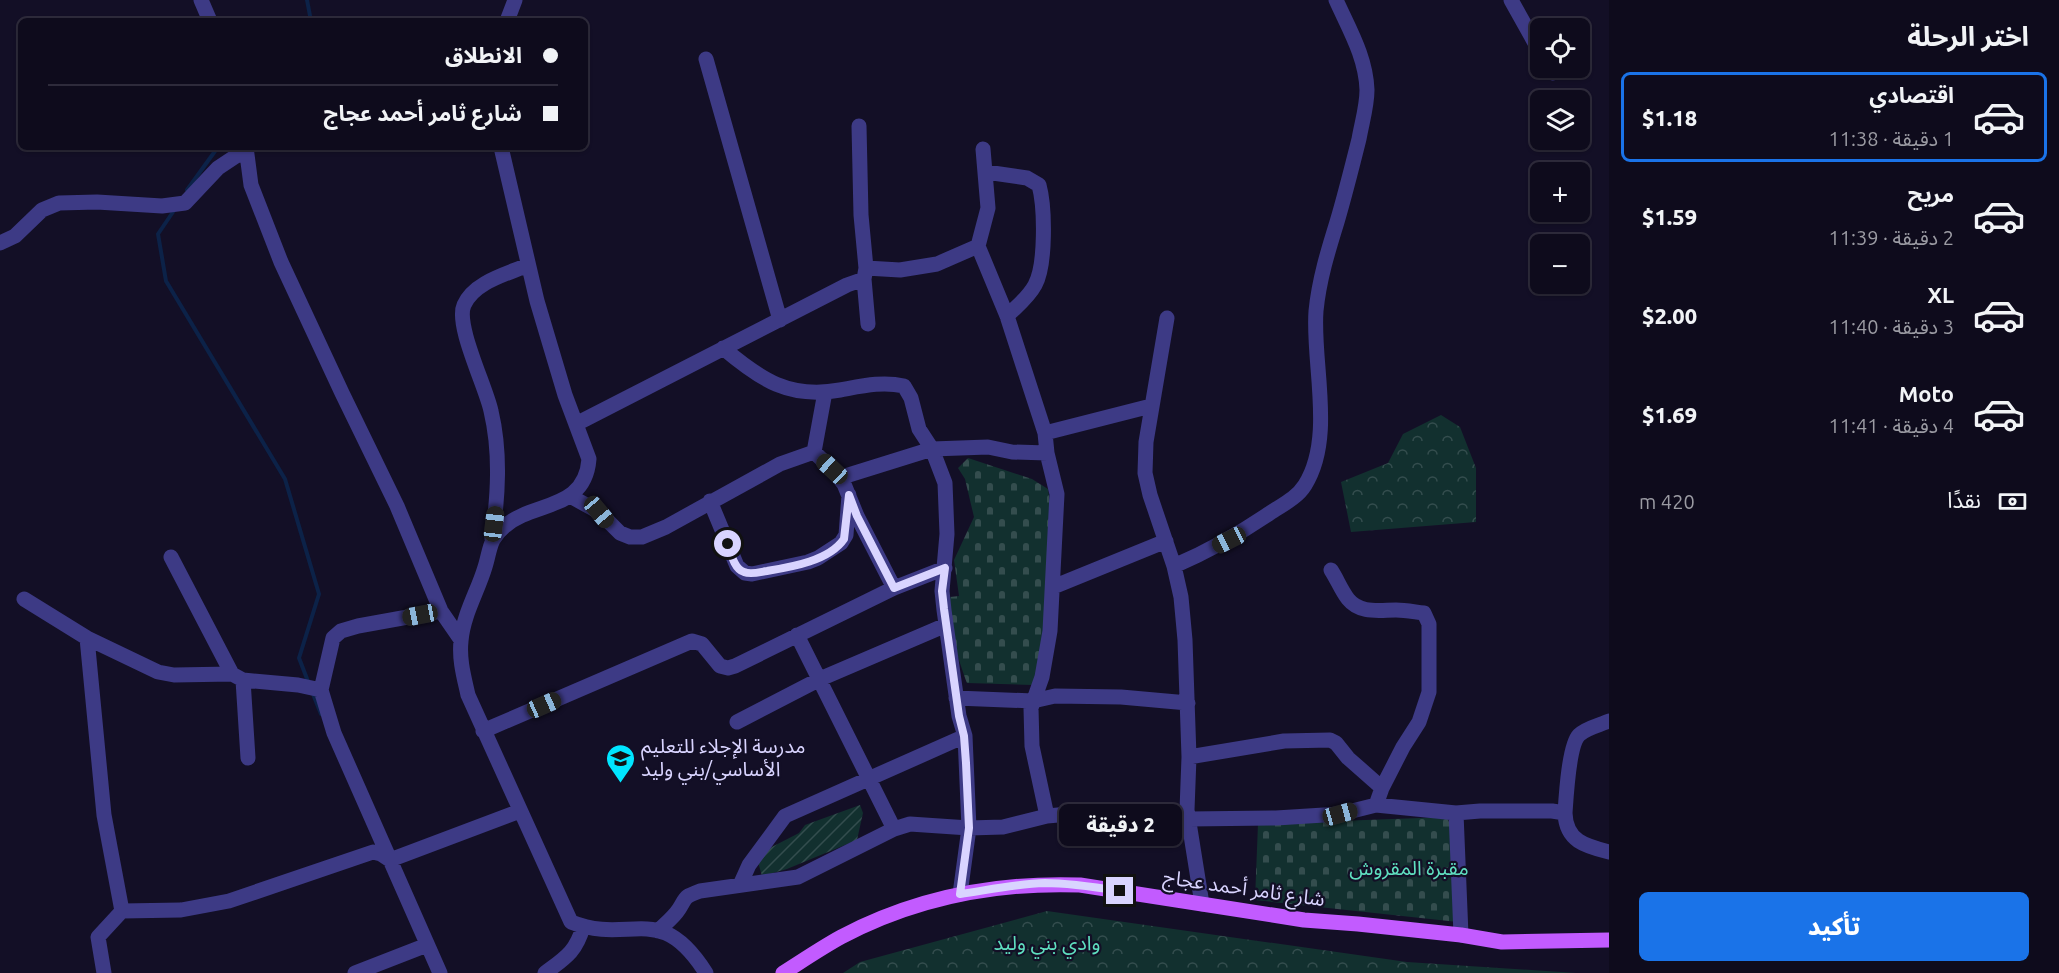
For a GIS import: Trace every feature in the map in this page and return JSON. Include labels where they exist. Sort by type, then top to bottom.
[{"type":"main road","name":"شارع ثامر أحمد عجاج","points":[[783,973],[839,938],[883,917],[932,900],[1016,885],[1068,884],[1304,920],[1461,934],[1502,942],[1609,940]]},
{"type":"street","points":[[201,0],[209,18]]},
{"type":"street","points":[[508,18],[515,0]]},
{"type":"street","points":[[1174,566],[1229,540],[1295,497],[1312,471],[1321,416],[1316,308],[1323,270],[1350,178],[1366,107],[1364,68],[1359,50],[1336,0]]},
{"type":"street","points":[[1511,0],[1530,34]]},
{"type":"street","points":[[706,59],[780,320]]},
{"type":"street","points":[[859,126],[861,215],[868,324]]},
{"type":"street","points":[[983,148],[988,208],[978,246],[1007,316],[1045,433],[1047,453],[1057,494],[1050,631],[1044,669],[1033,701],[1032,746],[1047,816]]},
{"type":"street","points":[[0,243],[15,236],[42,210],[59,203],[97,202],[162,206],[185,203],[218,168],[246,150],[251,185],[281,262],[397,506],[441,611],[461,640]]},
{"type":"street","points":[[492,542],[502,528],[515,518],[570,496],[585,477],[588,466],[588,459],[537,301],[502,150]]},
{"type":"street","points":[[986,172],[1028,177],[1039,184],[1043,199],[1041,271],[1028,297],[1007,316]]},
{"type":"street","points":[[576,424],[865,274],[937,264],[978,246]]},
{"type":"street","points":[[528,265],[472,291],[463,307],[462,324],[491,410],[498,467],[492,542],[479,585],[465,619],[461,640],[461,665],[468,695],[571,922],[583,927],[600,929],[641,927],[670,934],[683,943],[696,957],[706,973]]},
{"type":"street","points":[[1167,318],[1146,442],[1145,473],[1174,566],[1181,597],[1188,703],[1187,810],[1202,904]]},
{"type":"street","points":[[723,348],[751,371],[771,383],[795,391],[825,392],[890,382],[904,386],[919,429],[932,448],[945,483],[945,568],[942,591],[956,698],[964,736],[969,828],[960,894]]},
{"type":"street","points":[[813,452],[825,392]]},
{"type":"street","points":[[1045,433],[1152,406]]},
{"type":"street","points":[[839,477],[932,448],[988,447],[1012,452],[1047,453]]},
{"type":"street","points":[[570,496],[599,512],[620,533],[630,537],[642,537],[666,527],[780,464],[813,452]]},
{"type":"street","points":[[813,452],[839,477],[894,588]]},
{"type":"street","points":[[710,501],[736,566],[745,573],[752,574],[807,562],[842,543],[846,535],[849,495]]},
{"type":"street","points":[[1053,587],[1166,541]]},
{"type":"street","points":[[171,557],[238,677],[248,758]]},
{"type":"street","points":[[483,731],[692,641],[702,644],[720,666],[728,668],[894,588],[945,568]]},
{"type":"street","points":[[1331,570],[1354,605],[1363,609],[1398,610],[1424,614],[1429,624],[1429,692],[1425,706],[1419,722],[1382,788],[1376,805]]},
{"type":"street","points":[[24,599],[87,638],[158,672],[174,675],[238,677],[298,684],[321,690]]},
{"type":"street","points":[[440,973],[334,733],[321,690],[333,638],[341,632],[358,626],[441,611]]},
{"type":"street","points":[[737,722],[820,679],[946,625]]},
{"type":"street","points":[[797,635],[894,830]]},
{"type":"street","points":[[87,638],[104,815],[122,911]]},
{"type":"street","points":[[956,698],[1033,701],[1055,696],[1121,697],[1188,703]]},
{"type":"street","points":[[1609,721],[1577,737],[1570,766],[1565,813],[1565,825],[1572,836],[1582,844],[1609,852]]},
{"type":"street","points":[[740,885],[748,865],[785,816],[964,736]]},
{"type":"street","points":[[1189,757],[1284,741],[1330,740],[1336,743],[1348,758],[1382,788]]},
{"type":"street","points":[[658,931],[679,909],[683,899],[687,896],[700,891],[798,877],[910,824],[1003,828],[1047,816],[1103,811],[1189,819],[1340,814],[1376,805],[1456,813],[1552,811],[1565,813]]},
{"type":"street","points":[[390,860],[520,811]]},
{"type":"street","points":[[1456,813],[1461,934]]},
{"type":"street","points":[[104,973],[98,937],[122,911],[181,910],[229,901],[373,852],[390,860]]},
{"type":"street","points":[[545,973],[572,953],[579,943],[583,927]]},
{"type":"street","points":[[356,973],[427,945]]},
{"type":"green space","points":[[1441,415],[1460,427],[1476,468],[1476,522],[1351,532],[1341,482],[1388,463],[1403,434]]},
{"type":"green space","points":[[968,458],[1032,479],[1048,489],[1053,525],[1045,634],[1033,685],[967,683],[957,652],[949,606],[950,597],[959,596],[954,560],[974,517],[965,479],[958,468]]},
{"type":"green space","points":[[860,805],[863,813],[857,840],[787,869],[762,876],[758,862],[762,852],[799,833],[805,825]]},
{"type":"green space","name":"مقبرة المقروش","points":[[1447,817],[1457,842],[1458,922],[1255,900],[1258,824]]},
{"type":"green space","name":"وادي بني وليد","points":[[1047,911],[1407,962],[1576,973],[843,973],[860,962]]},
{"type":"waterway","points":[[307,0],[310,18]]},
{"type":"waterway","points":[[187,190],[216,150]]},
{"type":"waterway","points":[[175,209],[158,234],[166,281],[285,479],[319,594],[299,658],[309,684]]},
{"type":"waterway","points":[[313,694],[321,714]]},
{"type":"place","name":"مدرسة الإجلاء للتعليم الأساسي/بني وليد","points":[[620,784]]},
{"type":"route","points":[[728,544],[736,566],[745,573],[752,574],[791,567],[818,558],[842,543],[846,535],[849,495],[857,516],[894,588],[945,568],[942,591],[959,716],[964,736],[969,828],[960,894],[1016,885],[1046,883],[1120,891]]}]
